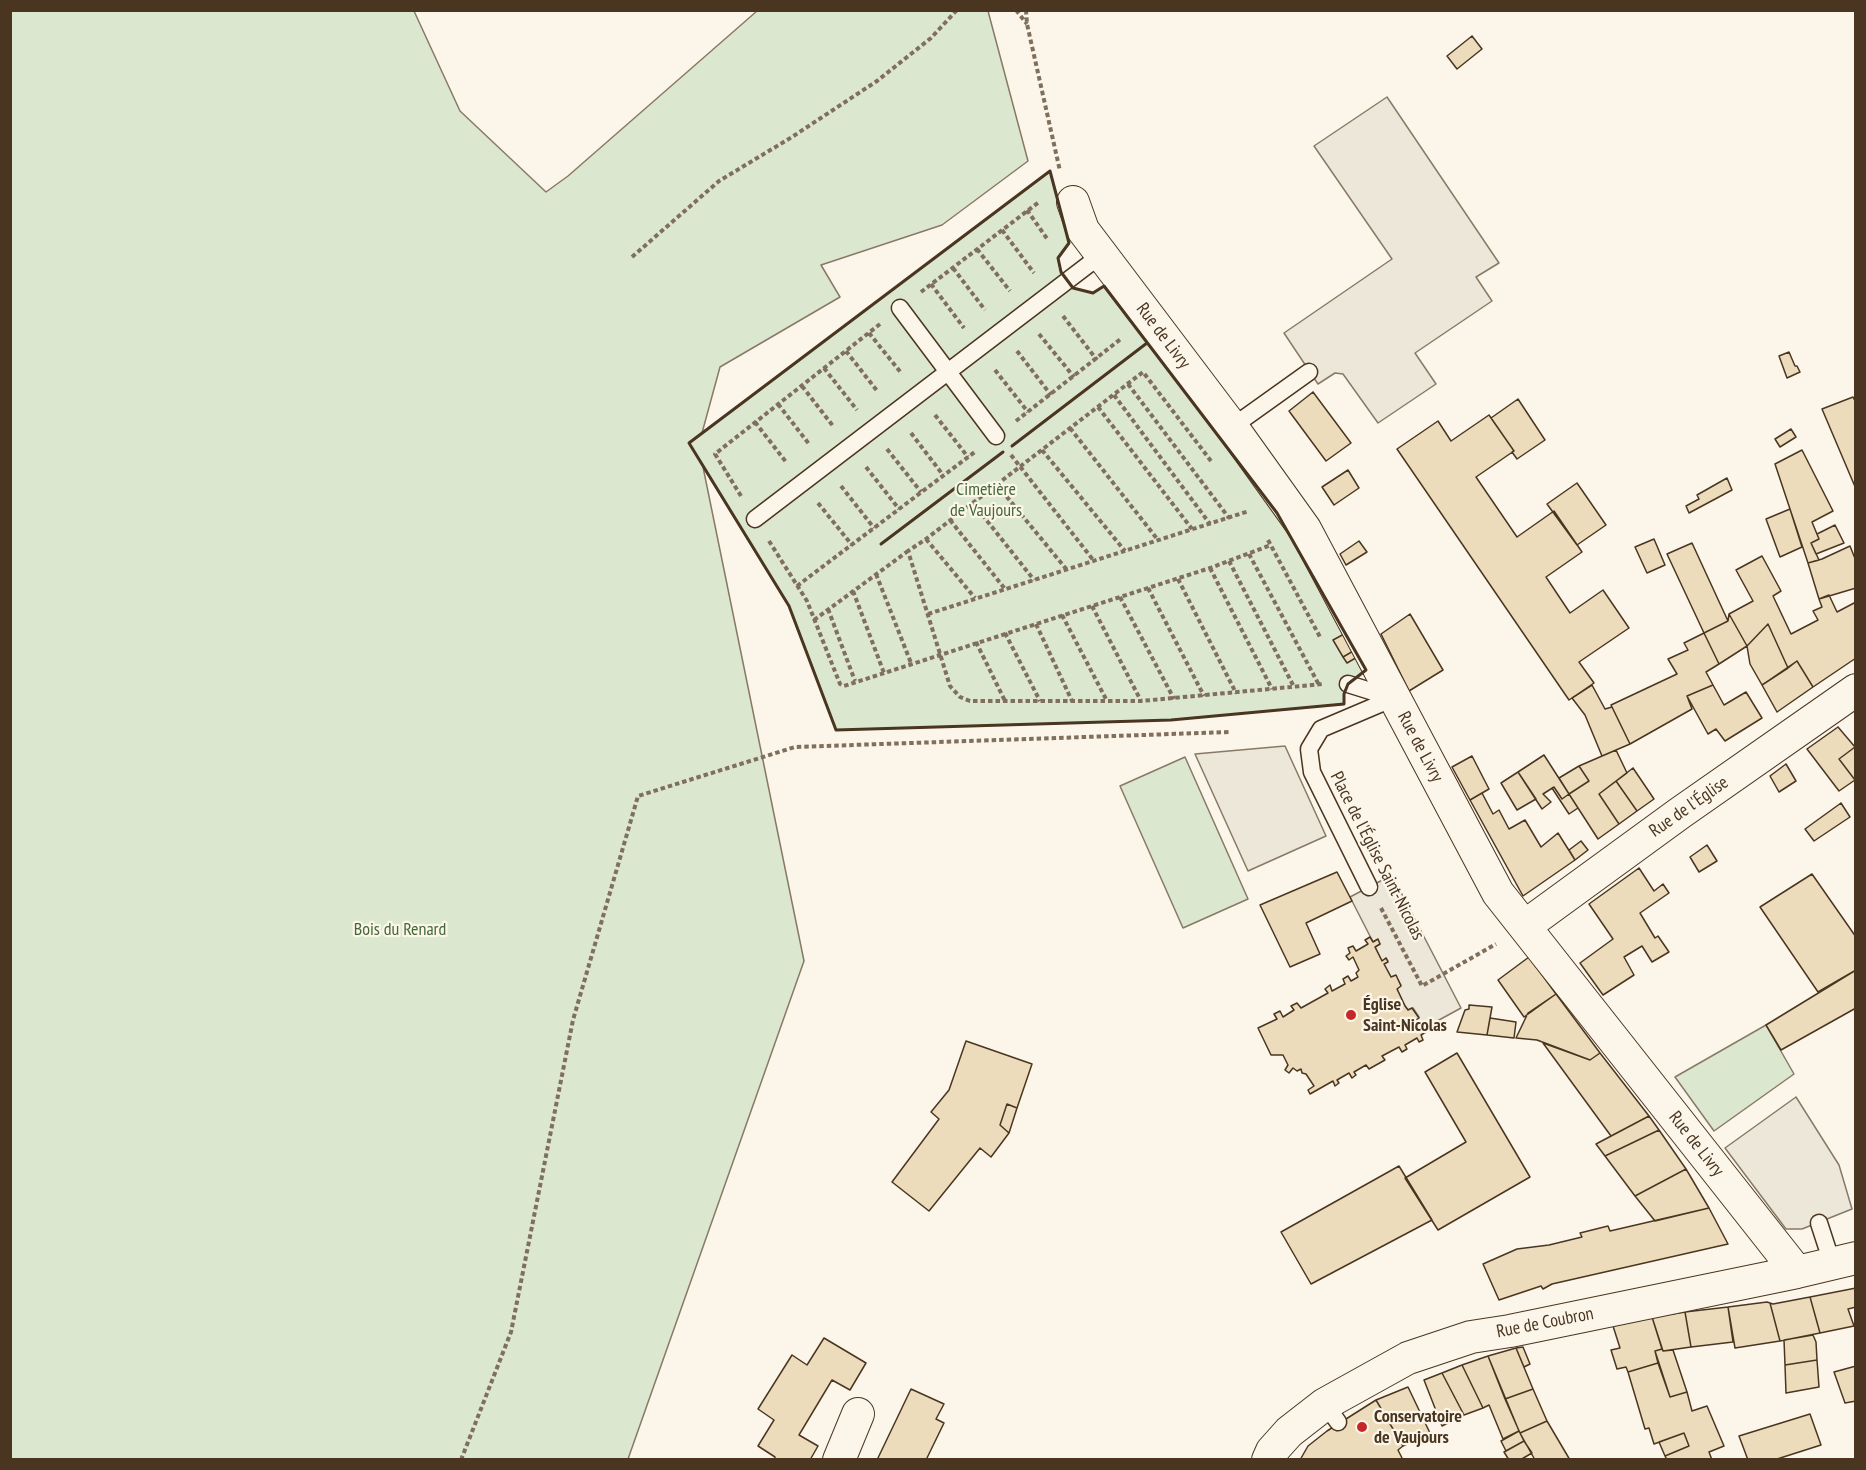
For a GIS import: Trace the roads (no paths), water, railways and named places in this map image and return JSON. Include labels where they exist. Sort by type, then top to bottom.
[{"type":"street","name":"Rue de Livry","points":[[1073,202],[1083,230],[1232,427],[1305,529],[1497,893],[1797,1272]]},
{"type":"street","name":"Rue de l'Église","points":[[1525,926],[1680,813],[1856,690]]},
{"type":"street","name":"Rue de Coubron","points":[[1268,1460],[1272,1451],[1288,1432],[1332,1413],[1408,1358],[1471,1337],[1797,1272],[1844,1260]]},
{"type":"street","points":[[839,1460],[858,1414]]},
{"type":"lane","points":[[755,519],[1101,255]]},
{"type":"lane","points":[[900,308],[996,436]]},
{"type":"lane","points":[[1232,427],[1310,372]]},
{"type":"lane","points":[[1348,684],[1394,698]]},
{"type":"lane","name":"Place de l'Église Saint-Nicolas","points":[[1369,887],[1312,772],[1309,749],[1321,729],[1394,698]]},
{"type":"lane","points":[[1819,1223],[1844,1260]]},
{"type":"place","name":"Église Saint-Nicolas","points":[[1351,1015]]},
{"type":"place","name":"Conservatoire de Vaujours","points":[[1362,1427]]},
{"type":"park label","name":"Cimetière de Vaujours","points":[[986,500]]},
{"type":"park label","name":"Bois du Renard","points":[[400,930]]}]
